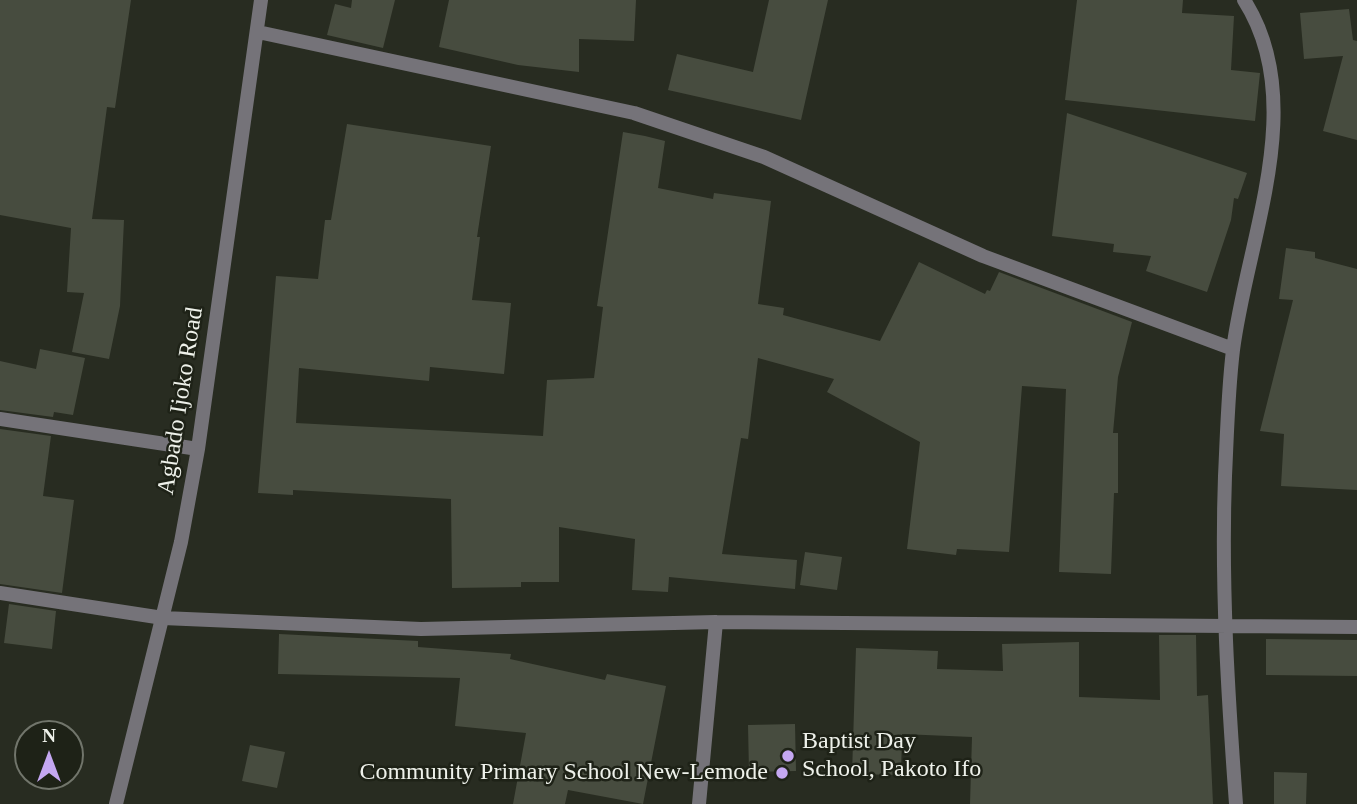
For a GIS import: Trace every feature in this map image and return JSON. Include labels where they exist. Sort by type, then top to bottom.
[{"type":"street","name":"Agbado Ijoko Road","points":[[116,804],[181,542],[198,449],[261,0]]},
{"type":"street","points":[[1236,804],[1223,626],[1225,477],[1233,349],[1266,187],[1275,98],[1261,24],[1244,0]]},
{"type":"street","points":[[258,32],[634,113],[764,157],[983,257],[1233,349]]},
{"type":"street","points":[[0,419],[198,449]]},
{"type":"street","points":[[0,593],[163,618],[421,628],[716,622],[1357,627]]},
{"type":"street","points":[[699,804],[716,622]]},
{"type":"building","points":[[0,0],[131,0],[115,108],[107,107],[92,219],[124,220],[120,306],[109,359],[72,352],[84,293],[67,292],[71,228],[0,215]]},
{"type":"building","points":[[352,0],[395,0],[383,48],[327,35],[335,4],[351,8]]},
{"type":"building","points":[[449,0],[636,0],[634,41],[579,39],[579,72],[518,65],[439,47]]},
{"type":"building","points":[[769,0],[828,0],[801,120],[668,90],[677,54],[753,72]]},
{"type":"building","points":[[1077,0],[1183,0],[1182,13],[1234,16],[1231,70],[1260,73],[1255,121],[1065,100]]},
{"type":"building","points":[[1349,9],[1353,40],[1357,41],[1357,140],[1323,131],[1343,56],[1304,59],[1300,13]]},
{"type":"building","points":[[1067,113],[1247,173],[1238,199],[1234,198],[1231,220],[1207,292],[1146,271],[1151,256],[1113,252],[1114,244],[1052,236]]},
{"type":"building","points":[[347,124],[491,146],[477,237],[480,237],[472,300],[511,303],[504,374],[430,367],[429,381],[299,368],[296,423],[543,436],[547,380],[594,378],[603,307],[597,306],[623,132],[645,136],[665,141],[658,188],[713,199],[714,193],[771,201],[758,304],[784,308],[783,315],[880,341],[919,262],[985,294],[987,290],[990,291],[999,272],[1132,322],[1118,377],[1113,433],[1118,433],[1118,493],[1114,493],[1111,574],[1059,572],[1066,389],[1022,386],[1009,552],[957,549],[956,555],[907,549],[920,442],[827,392],[834,379],[758,358],[748,439],[741,438],[722,554],[797,560],[795,589],[669,577],[668,592],[632,590],[635,539],[559,527],[559,582],[521,582],[521,587],[452,588],[451,499],[293,490],[293,495],[258,493],[276,276],[318,279],[325,220],[331,220]]},
{"type":"building","points":[[1286,248],[1315,252],[1315,258],[1357,269],[1357,490],[1281,486],[1284,434],[1260,431],[1293,300],[1279,299]]},
{"type":"building","points":[[40,349],[85,358],[73,415],[54,412],[53,417],[0,410],[0,361],[36,369]]},
{"type":"building","points":[[0,429],[51,436],[43,496],[74,500],[62,593],[0,584]]},
{"type":"building","points":[[805,552],[842,557],[837,590],[800,585]]},
{"type":"building","points":[[9,604],[56,611],[52,649],[4,643]]},
{"type":"building","points":[[279,634],[418,641],[418,647],[511,654],[510,659],[605,680],[607,674],[666,686],[643,804],[568,790],[565,804],[513,804],[526,733],[455,726],[460,678],[278,674]]},
{"type":"building","points":[[1159,635],[1196,635],[1197,696],[1208,695],[1213,804],[970,804],[972,737],[902,734],[901,775],[852,774],[856,648],[938,651],[937,669],[1003,671],[1002,644],[1079,642],[1079,697],[1160,700]]},
{"type":"building","points":[[1266,639],[1357,640],[1357,676],[1266,675]]},
{"type":"building","points":[[795,724],[796,771],[749,772],[748,725]]},
{"type":"building","points":[[250,745],[285,752],[277,788],[242,781]]},
{"type":"building","points":[[1274,772],[1307,773],[1306,804],[1274,804]]},
{"type":"place","name":"Baptist Day School, Pakoto Ifo","points":[[788,756]]},
{"type":"place","name":"Community Primary School New-Lemode","points":[[782,773]]}]
